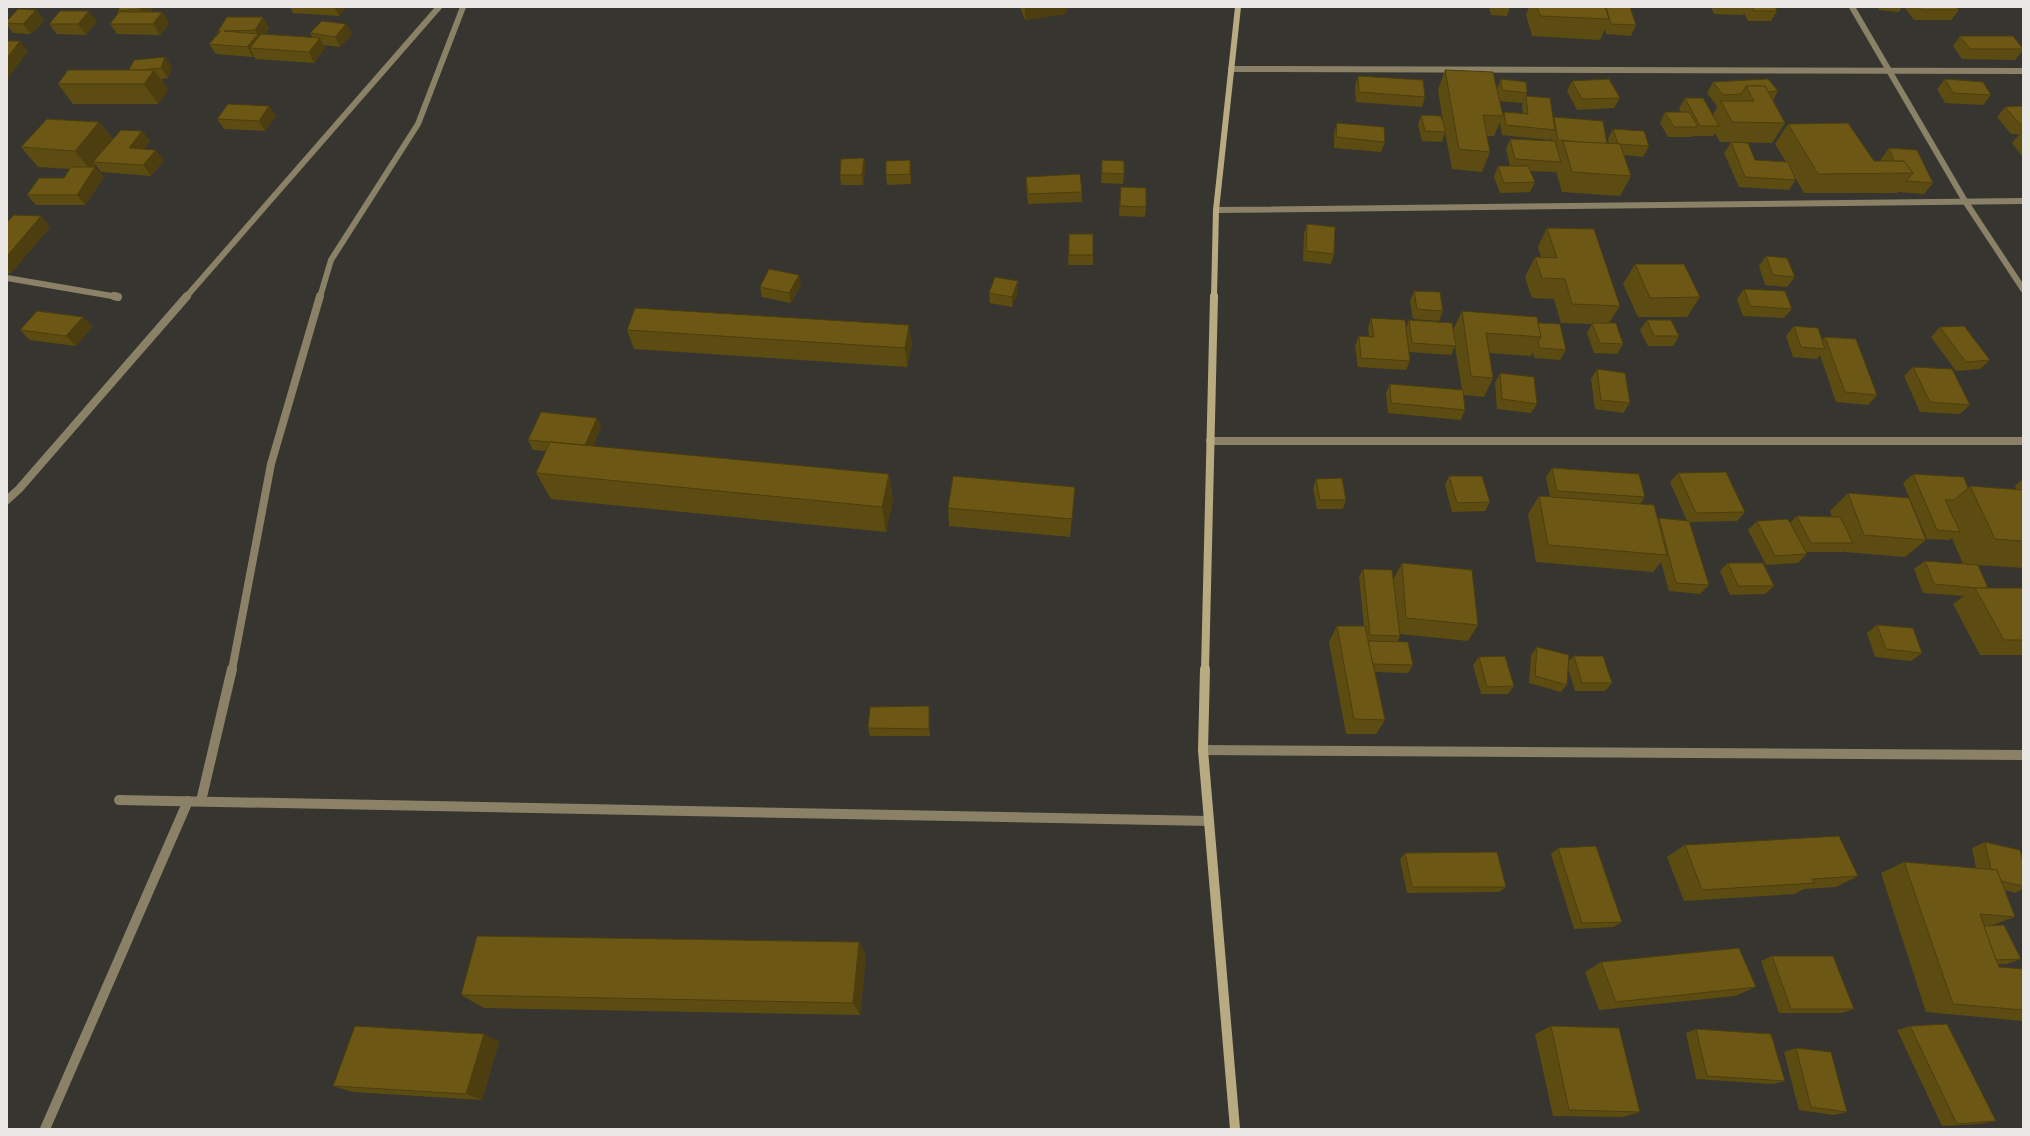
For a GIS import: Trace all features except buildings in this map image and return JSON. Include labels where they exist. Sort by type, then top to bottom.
[{"type":"main road","points":[[1235,1129],[1203,750],[1216,210],[1238,7]]},
{"type":"street","points":[[7,500],[19,489],[439,7]]},
{"type":"street","points":[[201,801],[230,678],[271,464],[331,260],[418,124],[463,7]]},
{"type":"street","points":[[1852,7],[1965,201],[2023,289]]},
{"type":"street","points":[[1231,69],[2023,71]]},
{"type":"street","points":[[1216,210],[2023,201]]},
{"type":"street","points":[[7,278],[118,296]]},
{"type":"street","points":[[1210,441],[2023,441]]},
{"type":"street","points":[[1203,750],[2023,755]]},
{"type":"street","points":[[120,800],[1209,821]]},
{"type":"street","points":[[45,1129],[188,801]]}]
